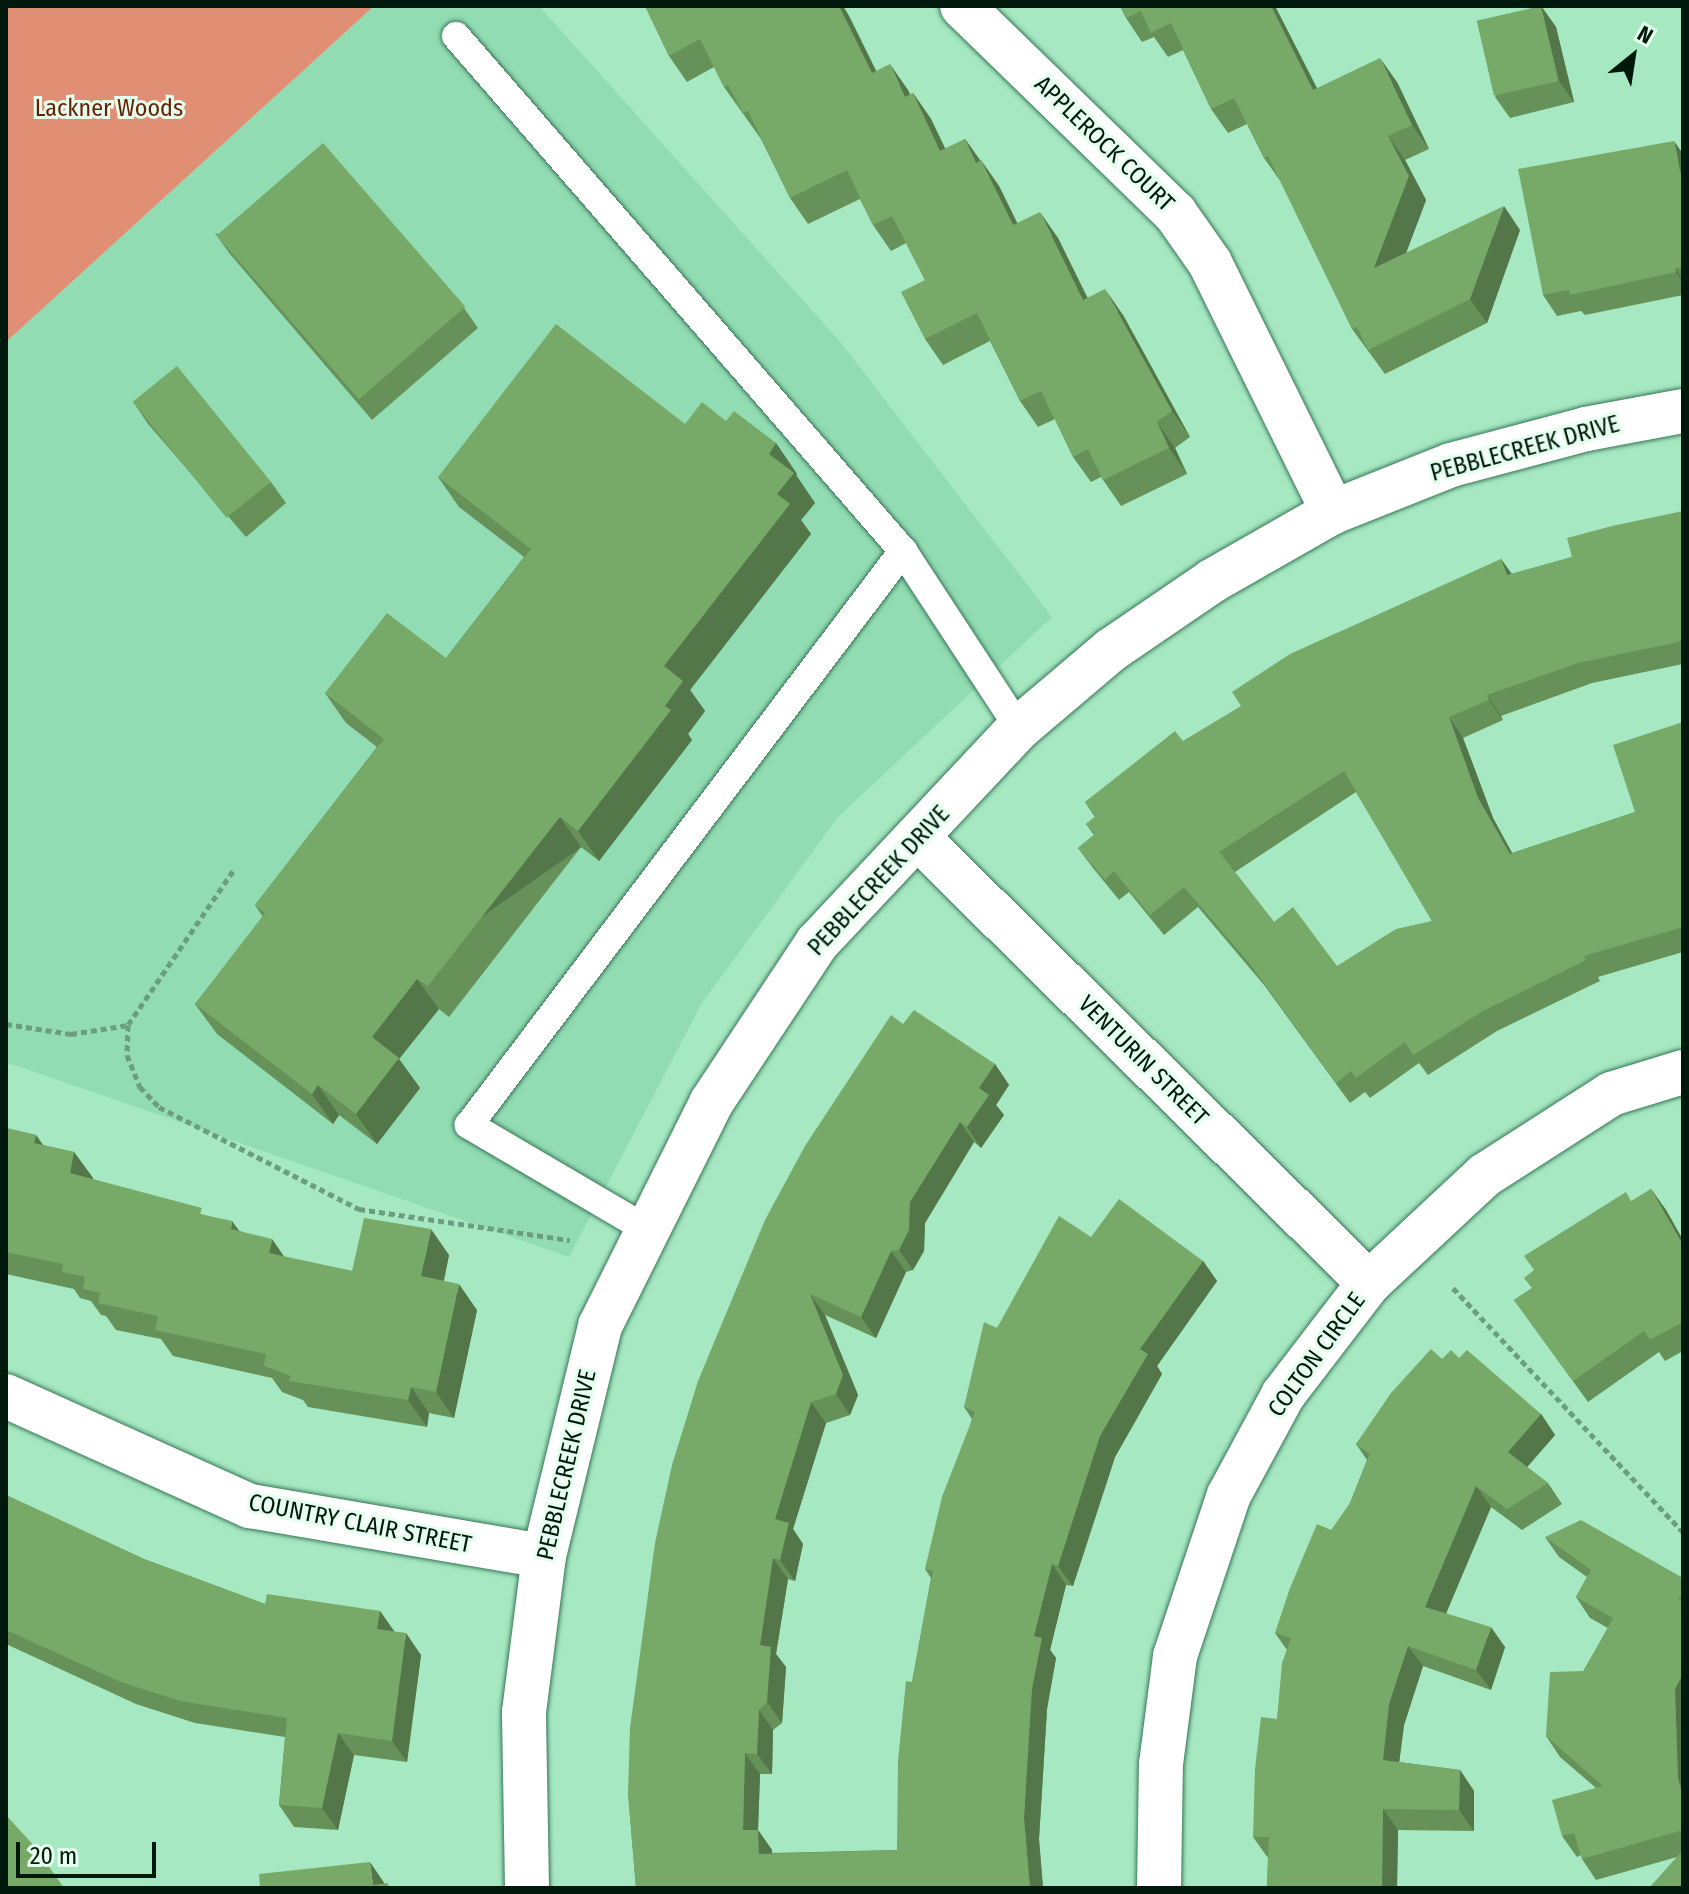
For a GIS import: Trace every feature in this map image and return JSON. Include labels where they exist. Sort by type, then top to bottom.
[{"type":"street","name":"APPLEROCK COURT","points":[[962,6],[1175,213],[1210,263],[1333,512]]},
{"type":"street","name":"PEBBLECREEK DRIVE","points":[[527,1888],[524,1712],[544,1556],[600,1326],[711,1103],[817,943],[1019,728],[1111,650],[1212,581],[1333,512],[1451,465],[1586,429],[1683,411]]},
{"type":"street","name":"VENTURIN STREET","points":[[918,838],[1369,1283]]},
{"type":"street","name":"COLTON CIRCLE","points":[[1159,1888],[1161,1764],[1175,1656],[1229,1495],[1283,1395],[1369,1283],[1485,1175],[1611,1094],[1683,1072]]},
{"type":"street","name":"COUNTRY CLAIR STREET","points":[[6,1396],[250,1506],[544,1556]]},
{"type":"lane","points":[[456,36],[903,551],[1019,728]]},
{"type":"lane","points":[[648,1230],[469,1125],[903,551]]},
{"type":"path","points":[[233,871],[128,1025],[127,1055],[140,1087],[159,1107],[359,1209],[570,1240]]},
{"type":"path","points":[[6,1024],[71,1034],[128,1025]]},
{"type":"path","points":[[1453,1288],[1683,1532]]},
{"type":"shaded area","points":[[374,6],[539,6],[842,344],[1052,617],[838,817],[702,1003],[569,1257],[6,1062],[6,342]]},
{"type":"green space","name":"Lackner Woods","points":[[6,6],[374,6],[6,342]]},
{"type":"building","points":[[645,6],[839,6],[872,73],[890,64],[905,97],[913,93],[940,151],[965,139],[976,163],[981,160],[1013,225],[1040,212],[1083,300],[1105,289],[1172,411],[1157,422],[1169,448],[1103,480],[1088,449],[1073,457],[1041,391],[1020,401],[977,313],[925,339],[901,292],[925,280],[892,216],[873,225],[847,170],[790,198],[748,111],[743,113],[728,85],[724,87],[700,39],[669,56]]},
{"type":"building","points":[[1120,6],[1271,6],[1313,90],[1380,58],[1412,125],[1388,136],[1409,176],[1374,268],[1504,206],[1470,299],[1368,350],[1357,327],[1352,329],[1268,156],[1264,158],[1234,98],[1211,109],[1171,23],[1151,33],[1141,11],[1126,18]]},
{"type":"building","points":[[1541,6],[1558,81],[1494,96],[1477,21]]},
{"type":"building","points":[[1674,141],[1683,185],[1683,268],[1570,295],[1569,290],[1543,295],[1518,169]]},
{"type":"building","points":[[323,143],[465,307],[359,399],[217,236]]},
{"type":"building","points":[[556,324],[685,424],[702,402],[726,421],[734,411],[776,443],[769,454],[794,473],[777,494],[790,504],[664,666],[683,681],[665,706],[671,710],[578,831],[560,817],[428,986],[417,979],[372,1037],[399,1058],[356,1114],[318,1085],[312,1094],[195,1004],[265,913],[255,905],[384,739],[325,693],[387,613],[446,658],[531,549],[438,477]]},
{"type":"building","points":[[177,366],[271,482],[226,518],[133,402]]},
{"type":"building","points":[[1683,511],[1683,641],[1578,663],[1487,695],[1489,700],[1449,717],[1478,798],[1510,854],[1635,812],[1613,745],[1683,722],[1683,927],[1584,956],[1586,960],[1483,1011],[1413,1055],[1405,1042],[1356,1078],[1351,1071],[1336,1083],[1250,964],[1184,887],[1150,915],[1114,871],[1105,880],[1078,848],[1095,834],[1086,824],[1096,816],[1085,802],[1175,731],[1183,741],[1241,706],[1232,692],[1290,654],[1501,559],[1507,575],[1572,557],[1567,538]],"holes":[[[1344,771],[1432,921],[1396,929],[1337,966],[1293,907],[1274,922],[1219,852]]]},
{"type":"building","points":[[914,1010],[995,1064],[979,1088],[989,1095],[967,1127],[960,1122],[910,1202],[909,1230],[899,1250],[891,1251],[861,1317],[810,1294],[843,1375],[836,1394],[811,1402],[775,1519],[789,1523],[780,1560],[773,1558],[760,1645],[771,1647],[767,1702],[759,1710],[757,1754],[745,1753],[743,1830],[758,1830],[759,1854],[897,1850],[898,1761],[906,1681],[912,1682],[933,1571],[925,1569],[942,1497],[975,1412],[964,1407],[984,1322],[997,1328],[1059,1216],[1091,1237],[1119,1199],[1203,1261],[1140,1349],[1148,1354],[1100,1436],[1058,1566],[1052,1564],[1034,1636],[1042,1638],[1032,1689],[1024,1818],[1030,1888],[636,1888],[628,1793],[630,1728],[655,1543],[672,1465],[698,1381],[765,1220],[805,1146],[891,1015],[903,1024]]},
{"type":"building","points":[[6,1128],[36,1135],[34,1143],[74,1152],[70,1173],[202,1208],[200,1214],[232,1221],[231,1229],[272,1239],[269,1253],[352,1271],[364,1218],[431,1229],[421,1276],[459,1284],[436,1392],[411,1387],[408,1400],[289,1381],[291,1376],[264,1366],[266,1354],[155,1330],[158,1316],[98,1303],[100,1293],[83,1289],[85,1277],[62,1272],[63,1264],[6,1252]]},
{"type":"building","points":[[1651,1189],[1683,1245],[1683,1322],[1650,1340],[1644,1331],[1573,1381],[1514,1300],[1532,1288],[1524,1278],[1534,1270],[1524,1256],[1626,1192],[1631,1201]]},
{"type":"building","points":[[1431,1349],[1442,1359],[1451,1350],[1459,1358],[1467,1350],[1541,1414],[1508,1452],[1548,1483],[1507,1509],[1476,1486],[1425,1607],[1491,1627],[1476,1670],[1408,1646],[1389,1704],[1383,1760],[1460,1770],[1459,1810],[1383,1809],[1382,1888],[1267,1888],[1269,1837],[1253,1837],[1255,1769],[1261,1717],[1277,1719],[1282,1663],[1291,1638],[1275,1633],[1317,1524],[1331,1530],[1350,1503],[1370,1454],[1356,1444],[1391,1393]]},
{"type":"building","points":[[6,1495],[144,1559],[265,1604],[267,1594],[380,1611],[377,1629],[406,1633],[392,1741],[338,1733],[322,1808],[279,1805],[287,1718],[180,1701],[121,1682],[6,1630]]},
{"type":"building","points":[[1581,1520],[1683,1578],[1683,1596],[1678,1599],[1683,1602],[1683,1674],[1675,1689],[1683,1830],[1582,1859],[1574,1833],[1562,1836],[1552,1800],[1603,1786],[1546,1736],[1550,1672],[1584,1671],[1613,1618],[1576,1597],[1591,1570],[1545,1537]]},
{"type":"building","points":[[6,1815],[36,1848],[64,1888],[6,1888]]},
{"type":"building","points":[[1683,1850],[1683,1888],[1649,1888]]},
{"type":"building","points":[[370,1862],[373,1885],[388,1883],[389,1888],[260,1888],[259,1874]]}]
